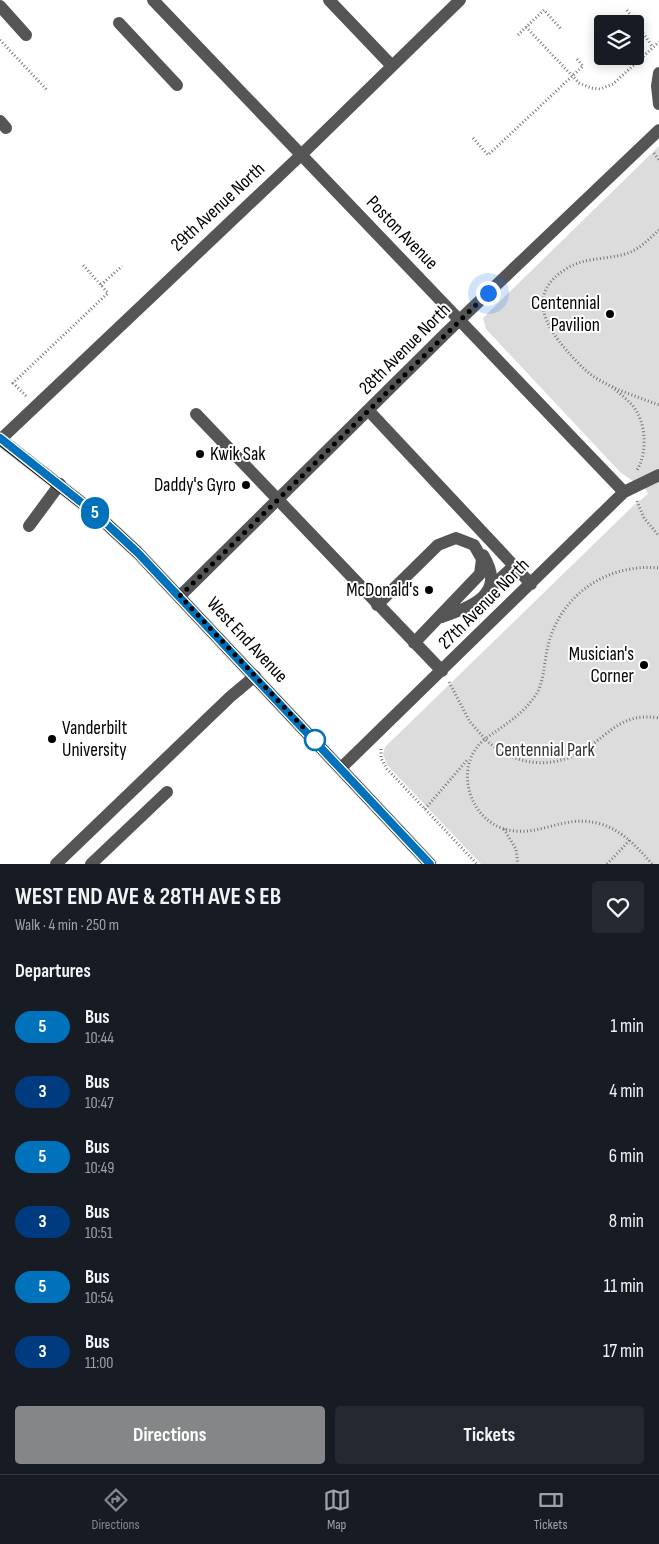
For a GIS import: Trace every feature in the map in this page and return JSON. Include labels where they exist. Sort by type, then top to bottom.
[{"type":"main road","name":"West End Avenue","points":[[0,439],[60,484],[122,538],[256,676],[430,864]]},
{"type":"street","name":"Poston Avenue","points":[[153,0],[624,492]]},
{"type":"street","points":[[330,0],[392,66]]},
{"type":"street","name":"29th Avenue North","points":[[0,439],[301,155],[460,0]]},
{"type":"street","points":[[0,6],[26,35]]},
{"type":"street","points":[[119,23],[177,85]]},
{"type":"street","points":[[659,73],[656,86],[659,104]]},
{"type":"street","name":"28th Avenue North","points":[[180,596],[460,321],[659,130]]},
{"type":"street","points":[[369,411],[531,584]]},
{"type":"street","points":[[196,414],[445,676]]},
{"type":"street","name":"27th Avenue North","points":[[341,768],[445,676],[531,584],[624,492],[641,482],[659,475]]},
{"type":"street","points":[[29,526],[60,484]]},
{"type":"street","points":[[377,605],[438,545],[456,538],[473,544],[484,556],[490,570],[492,582],[489,589]]},
{"type":"street","points":[[473,544],[491,541]]},
{"type":"street","points":[[414,643],[480,574],[482,559],[473,544]]},
{"type":"street","points":[[440,617],[469,608],[514,566]]},
{"type":"street","points":[[56,864],[230,697],[256,676]]},
{"type":"street","points":[[91,864],[167,792]]},
{"type":"path","points":[[518,35],[544,10],[561,29]]},
{"type":"path","points":[[627,10],[652,46]]},
{"type":"path","points":[[526,27],[572,76],[587,87],[605,88],[613,84],[652,46],[659,42]]},
{"type":"path","points":[[0,40],[46,90]]},
{"type":"path","points":[[473,138],[488,155],[583,66],[576,58]]},
{"type":"path","points":[[631,503],[645,494],[636,472],[644,450],[641,425],[633,406],[612,387],[584,369],[552,332],[543,316],[546,292],[556,276],[574,264],[631,252],[659,230]]},
{"type":"path","points":[[27,397],[13,383],[108,293],[83,265]]},
{"type":"path","points":[[101,285],[122,266]]},
{"type":"path","points":[[612,387],[659,405]]},
{"type":"path","points":[[637,500],[644,518],[659,536]]},
{"type":"path","points":[[425,809],[471,757],[484,739],[518,714],[537,692],[543,678],[548,647],[555,625],[566,606],[593,582],[612,573],[639,567],[659,568]]},
{"type":"path","points":[[445,676],[456,675]]},
{"type":"path","points":[[445,676],[470,722],[484,739],[502,753],[516,759],[542,764],[563,760],[578,754],[606,731],[625,721],[639,717],[659,718]]},
{"type":"path","points":[[442,688],[445,676]]},
{"type":"path","points":[[384,745],[380,754],[385,766],[476,864]]},
{"type":"path","points":[[471,757],[467,775],[471,798],[483,817],[504,829],[525,831],[563,822],[591,822],[610,827],[630,840],[652,864]]},
{"type":"path","points":[[504,829],[516,849],[518,864]]},
{"type":"path","points":[[607,864],[630,840]]},
{"type":"green space","name":"Centennial Park","points":[[659,146],[659,864],[481,864],[387,765],[383,754],[385,747],[633,506],[648,494],[646,490],[620,472],[604,455],[486,329],[483,318]]},
{"type":"bus line","name":"5","points":[[0,438],[60,484],[138,553],[256,676],[430,864]]},
{"type":"place","name":"Centennial Pavilion","points":[[610,314]]},
{"type":"place","name":"Kwik Sak","points":[[200,454]]},
{"type":"place","name":"Daddy's Gyro","points":[[246,485]]},
{"type":"place","name":"McDonald's","points":[[429,590]]},
{"type":"place","name":"Musician's Corner","points":[[644,665]]},
{"type":"place","name":"Vanderbilt University","points":[[52,739]]},
{"type":"route","points":[[315,740],[180,596],[488,293]]}]
